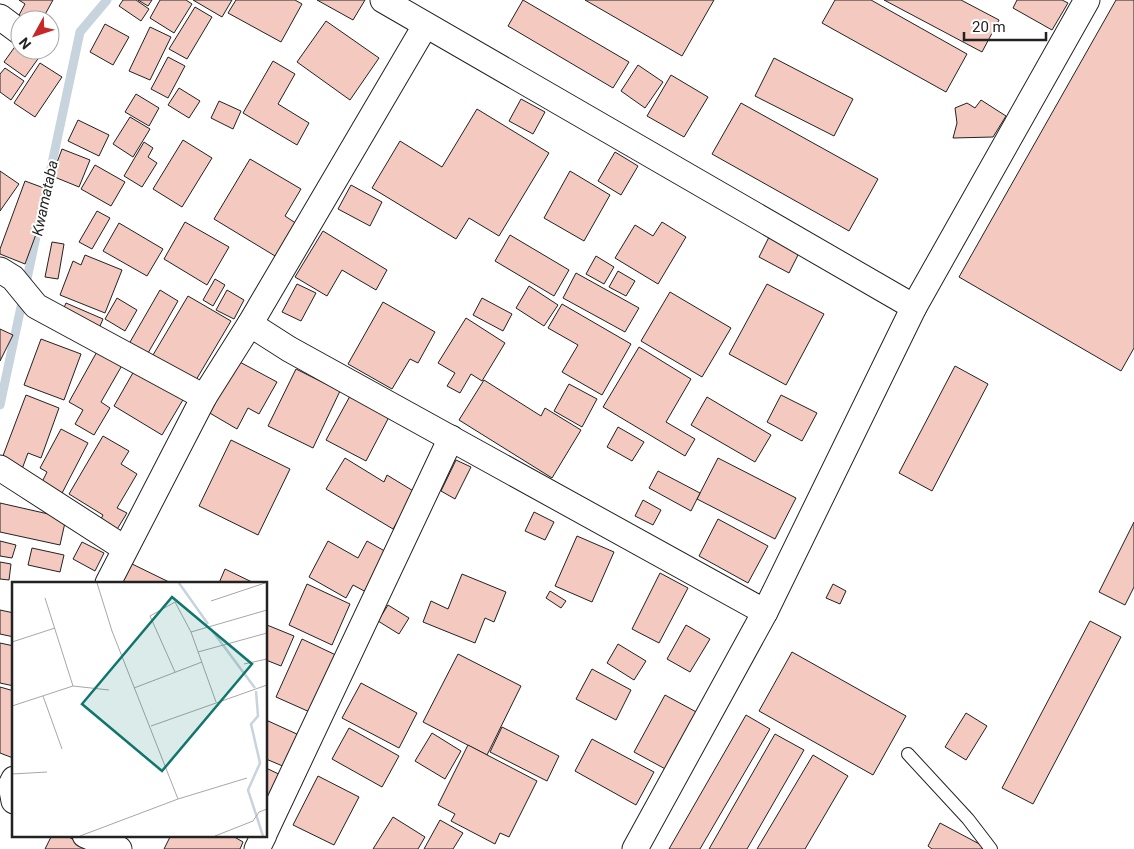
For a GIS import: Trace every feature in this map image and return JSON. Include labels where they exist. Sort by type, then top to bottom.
[{"type":"street","points":[[383,0],[425,26],[914,306]]},
{"type":"street","points":[[635,849],[765,612],[914,306],[1087,0]]},
{"type":"street","points":[[108,582],[124,548],[204,397],[250,324],[425,26]]},
{"type":"street","points":[[0,270],[13,278],[36,306],[204,397]]},
{"type":"street","points":[[250,324],[289,349],[765,612]]},
{"type":"street","points":[[268,826],[451,438]]},
{"type":"street","points":[[0,468],[124,548]]},
{"type":"street","points":[[87,836],[119,849]]},
{"type":"street","points":[[257,849],[264,836]]},
{"type":"lane","points":[[908,754],[968,819],[991,849]]},
{"type":"building","points":[[19,0],[53,0],[48,10],[22,10],[25,4]]},
{"type":"building","points":[[123,0],[136,0],[149,9],[141,21],[119,6]]},
{"type":"building","points":[[138,0],[152,0],[148,6]]},
{"type":"building","points":[[160,0],[186,0],[192,4],[174,33],[150,18]]},
{"type":"building","points":[[193,0],[232,0],[222,17]]},
{"type":"building","points":[[236,0],[295,0],[302,4],[281,42],[228,13]]},
{"type":"building","points":[[317,0],[365,0],[353,20]]},
{"type":"building","points":[[523,0],[629,62],[613,88],[508,26]]},
{"type":"building","points":[[585,0],[714,0],[682,56]]},
{"type":"building","points":[[835,0],[871,0],[967,54],[946,92],[822,23]]},
{"type":"building","points":[[884,0],[961,0],[999,20],[982,52]]},
{"type":"building","points":[[1017,0],[1062,0],[1068,3],[1052,30],[1013,8]]},
{"type":"building","points":[[1116,0],[1134,0],[1134,348],[1121,371],[959,277]]},
{"type":"building","points":[[195,7],[212,17],[187,59],[169,49]]},
{"type":"building","points":[[326,21],[379,58],[350,100],[297,62]]},
{"type":"building","points":[[105,24],[129,37],[113,65],[90,52]]},
{"type":"building","points":[[150,27],[171,37],[150,80],[129,71]]},
{"type":"building","points":[[10,54],[10,60],[37,60],[25,77],[4,62]]},
{"type":"building","points":[[168,57],[185,66],[168,98],[151,89]]},
{"type":"building","points":[[774,58],[853,99],[834,136],[755,96]]},
{"type":"building","points":[[273,61],[295,74],[278,104],[309,123],[297,145],[243,113]]},
{"type":"building","points":[[40,63],[62,77],[35,117],[14,103]]},
{"type":"building","points":[[638,65],[663,82],[645,108],[621,91]]},
{"type":"building","points":[[5,68],[24,81],[11,100],[0,92],[0,74]]},
{"type":"building","points":[[671,75],[708,97],[684,137],[647,116]]},
{"type":"building","points":[[179,88],[200,101],[189,118],[168,105]]},
{"type":"building","points":[[136,94],[159,108],[149,126],[125,112]]},
{"type":"building","points":[[521,99],[545,112],[533,134],[509,121]]},
{"type":"building","points":[[981,100],[1006,116],[993,137],[953,138],[957,123],[955,108],[967,103],[975,108]]},
{"type":"building","points":[[219,101],[241,111],[233,129],[211,118]]},
{"type":"building","points":[[741,103],[878,179],[849,231],[712,154]]},
{"type":"building","points":[[477,109],[549,153],[499,236],[469,218],[456,239],[372,188],[400,141],[442,167]]},
{"type":"building","points":[[130,117],[150,129],[133,157],[113,144]]},
{"type":"building","points":[[78,120],[109,135],[99,156],[68,141]]},
{"type":"building","points":[[183,140],[212,158],[182,207],[153,189]]},
{"type":"building","points":[[144,142],[153,148],[148,157],[157,163],[142,187],[124,176]]},
{"type":"building","points":[[62,149],[90,160],[79,187],[52,176]]},
{"type":"building","points":[[615,152],[638,166],[621,195],[598,181]]},
{"type":"building","points":[[250,159],[301,189],[285,216],[300,226],[280,259],[214,219]]},
{"type":"building","points":[[95,165],[125,182],[111,206],[81,189]]},
{"type":"building","points":[[0,171],[19,184],[0,211]]},
{"type":"building","points":[[570,171],[610,195],[584,241],[544,218]]},
{"type":"building","points":[[25,181],[52,191],[25,264],[0,254],[0,249]]},
{"type":"building","points":[[351,185],[382,202],[370,226],[338,209]]},
{"type":"building","points":[[97,211],[110,218],[92,249],[79,242]]},
{"type":"building","points":[[185,222],[229,247],[207,285],[164,259]]},
{"type":"building","points":[[662,222],[686,237],[658,284],[615,258],[635,225],[653,236]]},
{"type":"building","points":[[119,223],[163,249],[147,276],[103,251]]},
{"type":"building","points":[[323,231],[387,270],[376,290],[342,270],[327,296],[295,277]]},
{"type":"building","points":[[510,235],[569,270],[554,296],[495,261]]},
{"type":"building","points":[[769,237],[799,253],[789,273],[759,257]]},
{"type":"building","points":[[52,242],[64,244],[58,279],[45,277]]},
{"type":"building","points":[[85,255],[122,270],[105,313],[60,295],[73,261],[81,265]]},
{"type":"building","points":[[596,256],[614,267],[604,284],[586,274]]},
{"type":"building","points":[[618,271],[635,281],[626,296],[609,287]]},
{"type":"building","points":[[576,273],[639,308],[625,332],[563,298]]},
{"type":"building","points":[[215,279],[225,285],[213,306],[203,300]]},
{"type":"building","points":[[297,284],[316,293],[301,321],[282,312]]},
{"type":"building","points":[[767,284],[824,314],[786,385],[729,354]]},
{"type":"building","points":[[529,286],[558,305],[544,326],[516,308]]},
{"type":"building","points":[[160,290],[178,301],[144,360],[126,349]]},
{"type":"building","points":[[227,290],[244,300],[234,319],[216,310]]},
{"type":"building","points":[[670,292],[731,328],[702,377],[641,341]]},
{"type":"building","points":[[188,296],[231,321],[196,380],[153,355]]},
{"type":"building","points":[[117,298],[137,310],[125,331],[105,319]]},
{"type":"building","points":[[482,298],[512,314],[503,331],[473,315]]},
{"type":"building","points":[[383,302],[435,332],[418,363],[410,359],[392,389],[348,364]]},
{"type":"building","points":[[66,303],[103,319],[97,333],[60,317]]},
{"type":"building","points":[[562,304],[631,344],[602,395],[562,372],[578,345],[548,328]]},
{"type":"building","points":[[466,318],[505,343],[482,381],[471,374],[460,393],[447,386],[455,373],[438,363]]},
{"type":"building","points":[[0,329],[13,335],[0,361]]},
{"type":"building","points":[[41,339],[81,354],[64,400],[24,385]]},
{"type":"building","points":[[639,347],[691,379],[666,422],[695,439],[685,456],[603,407]]},
{"type":"building","points":[[99,348],[124,362],[101,402],[110,408],[94,435],[75,424],[83,410],[69,402]]},
{"type":"building","points":[[236,360],[277,382],[259,414],[248,408],[237,429],[208,412]]},
{"type":"building","points":[[138,364],[187,393],[162,435],[114,406]]},
{"type":"building","points":[[955,366],[988,384],[932,491],[899,473]]},
{"type":"building","points":[[296,369],[340,391],[313,448],[268,426]]},
{"type":"building","points":[[484,380],[541,416],[545,408],[581,430],[552,478],[459,420]]},
{"type":"building","points":[[569,384],[597,399],[582,427],[554,411]]},
{"type":"building","points":[[26,395],[59,408],[41,458],[28,453],[22,469],[1,461]]},
{"type":"building","points":[[781,395],[817,413],[802,441],[767,422]]},
{"type":"building","points":[[350,396],[389,417],[366,461],[326,440]]},
{"type":"building","points":[[707,397],[771,435],[755,462],[691,425]]},
{"type":"building","points":[[618,427],[644,442],[632,461],[607,447]]},
{"type":"building","points":[[61,429],[88,443],[60,497],[40,486],[47,472],[40,468]]},
{"type":"building","points":[[103,436],[129,451],[121,464],[137,474],[117,508],[127,513],[116,531],[100,521],[103,515],[69,494]]},
{"type":"building","points":[[231,440],[290,469],[258,535],[199,506]]},
{"type":"building","points":[[345,458],[384,482],[387,475],[415,492],[393,529],[326,489]]},
{"type":"building","points":[[718,458],[796,498],[775,539],[697,499]]},
{"type":"building","points":[[456,460],[471,467],[455,499],[441,491]]},
{"type":"building","points":[[658,471],[700,493],[691,511],[649,488]]},
{"type":"building","points":[[643,500],[661,510],[653,525],[635,516]]},
{"type":"building","points":[[0,503],[66,518],[60,545],[0,532]]},
{"type":"building","points":[[534,512],[554,522],[545,540],[525,531]]},
{"type":"building","points":[[718,519],[768,546],[748,583],[699,556]]},
{"type":"building","points":[[1134,522],[1134,587],[1125,605],[1099,592]]},
{"type":"building","points":[[577,536],[614,552],[592,602],[555,586]]},
{"type":"building","points":[[0,541],[16,545],[12,558],[0,556]]},
{"type":"building","points":[[328,541],[358,558],[367,541],[390,554],[368,593],[353,585],[346,598],[309,577]]},
{"type":"building","points":[[82,542],[104,553],[95,571],[73,559]]},
{"type":"building","points":[[32,548],[64,555],[60,572],[28,565]]},
{"type":"building","points":[[126,561],[169,582],[116,582]]},
{"type":"building","points":[[0,562],[11,564],[9,580],[0,579]]},
{"type":"building","points":[[225,569],[252,582],[219,582]]},
{"type":"building","points":[[660,573],[688,588],[659,643],[632,629]]},
{"type":"building","points":[[462,574],[506,592],[494,622],[485,618],[475,643],[423,622],[431,601],[448,609]]},
{"type":"building","points":[[307,584],[350,604],[332,645],[289,625]]},
{"type":"building","points":[[833,584],[846,591],[840,604],[826,598]]},
{"type":"building","points":[[550,591],[566,601],[561,608],[546,598]]},
{"type":"building","points":[[388,605],[409,618],[399,634],[378,621]]},
{"type":"building","points":[[0,610],[12,613],[12,637],[0,634]]},
{"type":"building","points":[[1090,621],[1121,637],[1033,804],[1002,788]]},
{"type":"building","points":[[268,625],[294,636],[281,666],[268,661]]},
{"type":"building","points":[[686,625],[710,639],[690,672],[667,659]]},
{"type":"building","points":[[302,639],[338,656],[312,713],[276,697]]},
{"type":"building","points":[[0,643],[12,646],[12,686],[0,683]]},
{"type":"building","points":[[618,644],[646,661],[634,680],[607,663]]},
{"type":"building","points":[[792,652],[906,716],[873,775],[759,711]]},
{"type":"building","points":[[458,654],[521,686],[487,755],[423,722]]},
{"type":"building","points":[[592,669],[631,690],[616,720],[576,699]]},
{"type":"building","points":[[361,683],[417,713],[399,748],[342,718]]},
{"type":"building","points":[[0,687],[12,690],[12,758],[0,753]]},
{"type":"building","points":[[665,695],[700,714],[669,771],[634,752]]},
{"type":"building","points":[[966,713],[987,726],[966,760],[945,747]]},
{"type":"building","points":[[746,715],[770,729],[700,849],[669,849]]},
{"type":"building","points":[[268,721],[299,735],[285,767],[268,760]]},
{"type":"building","points":[[502,727],[559,756],[547,781],[490,752]]},
{"type":"building","points":[[349,728],[399,756],[382,787],[332,759]]},
{"type":"building","points":[[432,733],[461,751],[445,779],[415,761]]},
{"type":"building","points":[[775,734],[804,750],[747,849],[709,849]]},
{"type":"building","points":[[592,739],[654,772],[636,805],[575,771]]},
{"type":"building","points":[[468,745],[537,781],[509,837],[500,833],[495,844],[451,821],[455,814],[438,805]]},
{"type":"building","points":[[813,755],[848,776],[805,849],[757,849]]},
{"type":"building","points":[[268,769],[285,777],[268,815]]},
{"type":"building","points":[[318,776],[359,797],[334,845],[293,825]]},
{"type":"building","points":[[393,817],[425,837],[418,849],[373,849]]},
{"type":"building","points":[[440,820],[463,833],[453,849],[424,849]]},
{"type":"building","points":[[940,823],[985,847],[984,849],[932,849],[928,846]]},
{"type":"building","points":[[52,836],[67,836],[87,847],[86,849],[45,849]]},
{"type":"building","points":[[170,836],[233,836],[243,842],[240,849],[164,849]]},
{"type":"waterway","name":"Kwamataba","points":[[44,201],[80,32],[107,0]]},
{"type":"waterway","name":"Kwamataba","points":[[0,405],[40,218]]}]
